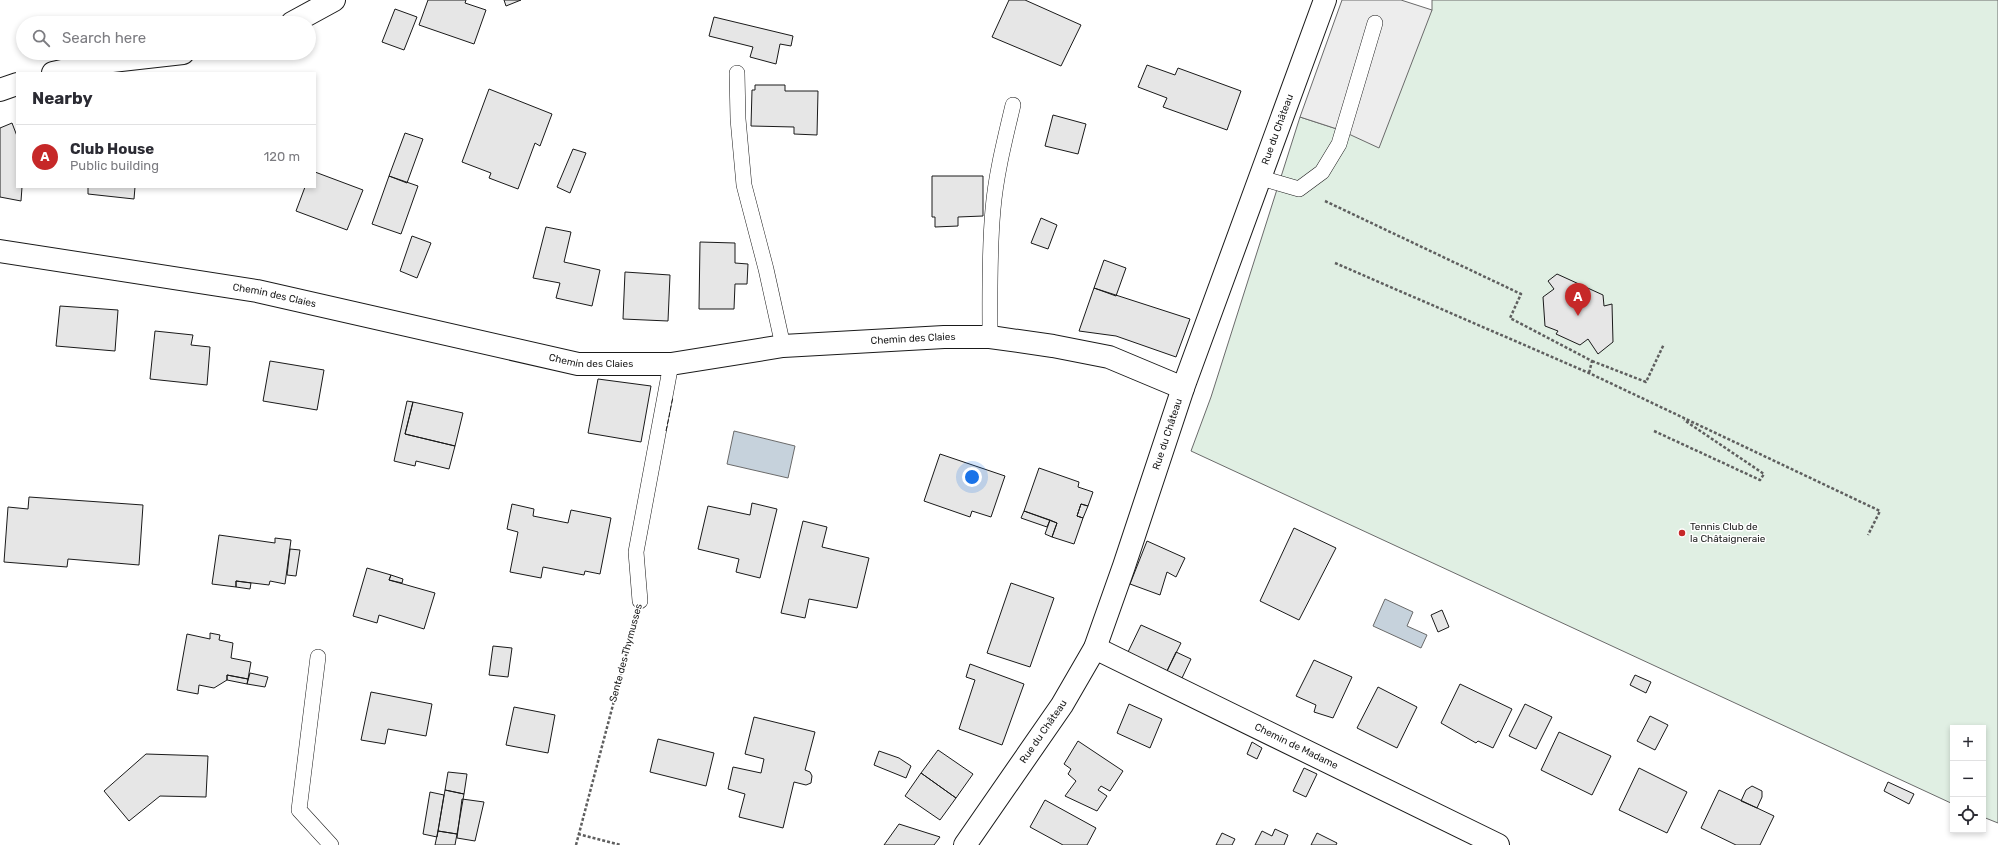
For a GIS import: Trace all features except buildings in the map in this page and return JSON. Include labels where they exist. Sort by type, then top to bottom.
[{"type":"street","points":[[305,16],[334,0]]},
{"type":"street","name":"Rue du Château","points":[[965,845],[1062,705],[1094,648],[1124,566],[1183,388],[1325,0]]},
{"type":"street","points":[[58,72],[103,62],[121,60]]},
{"type":"street","points":[[0,90],[16,84]]},
{"type":"street","name":"Chemin des Claies","points":[[0,251],[257,291],[578,364],[671,364],[783,346],[944,337],[990,337],[1053,346],[1109,357],[1183,388]]},
{"type":"street","name":"Chemin de Madame","points":[[1094,648],[1498,845]]},
{"type":"lane","points":[[1261,178],[1299,189],[1322,172],[1339,144],[1375,23]]},
{"type":"lane","points":[[737,73],[738,119],[744,185],[766,269],[783,346]]},
{"type":"lane","points":[[990,337],[990,272],[993,209],[1000,165],[1013,105]]},
{"type":"lane","name":"Sente des Thymusses","points":[[640,601],[636,552],[671,364]]},
{"type":"lane","points":[[318,657],[299,810],[331,845]]},
{"type":"path","points":[[1299,189],[1521,294],[1510,318],[1592,361],[1646,382],[1664,344]]},
{"type":"path","points":[[1335,263],[1589,373],[1880,511],[1868,535]]},
{"type":"path","points":[[1589,373],[1592,361]]},
{"type":"path","points":[[1654,431],[1760,480],[1764,474],[1677,415]]},
{"type":"path","name":"Sente des Thymusses","points":[[576,845],[640,601]]},
{"type":"path","points":[[578,834],[621,845]]},
{"type":"green space","name":"Tennis Club de la Châtaigneraie","points":[[1432,0],[1998,0],[1998,823],[1986,818],[1986,725],[1950,725],[1950,803],[1191,451],[1211,397],[1300,117],[1340,130],[1432,10]]},
{"type":"shaded area","points":[[1342,0],[1401,0],[1432,10],[1379,148],[1340,130],[1300,117]]},
{"type":"shaded area","points":[[734,431],[795,446],[788,478],[727,464]]},
{"type":"shaded area","points":[[1385,599],[1413,612],[1407,626],[1427,635],[1421,648],[1373,626]]},
{"type":"fence","points":[[666,431],[673,397]]},
{"type":"place","name":"Club House","points":[[1578,316]]},
{"type":"place","name":"Tennis Club de la Châtaigneraie","points":[[1682,533]]}]
